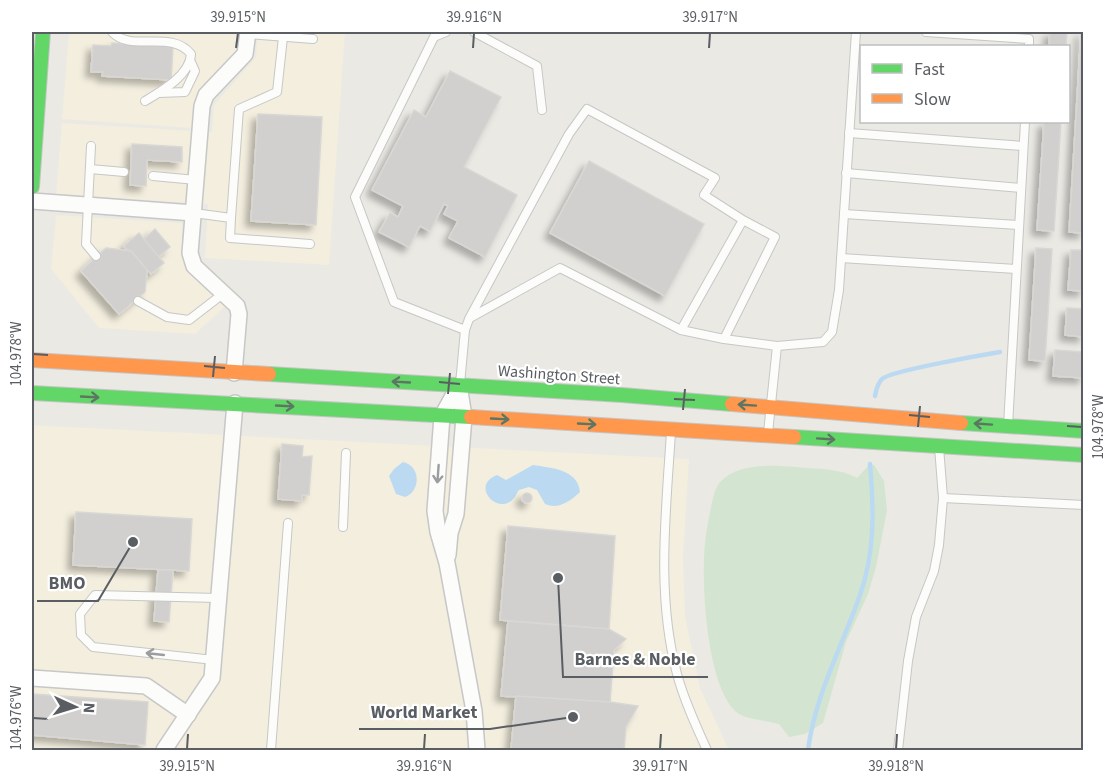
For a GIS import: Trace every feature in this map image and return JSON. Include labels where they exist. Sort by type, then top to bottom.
[{"type":"main road","points":[[32,187],[43,32]]},
{"type":"main road","name":"Washington Street","points":[[32,360],[459,385],[1083,431]]},
{"type":"main road","points":[[297,390],[356,380]]},
{"type":"main road","points":[[266,387],[283,389]]},
{"type":"main road","points":[[32,393],[239,397],[442,416],[1083,455]]},
{"type":"street","points":[[234,373],[239,314],[235,302],[192,262],[190,254],[204,100],[245,54],[248,33]]},
{"type":"street","points":[[32,201],[194,213]]},
{"type":"street","points":[[459,385],[442,416],[435,511],[447,563],[474,711],[477,750]]},
{"type":"street","points":[[447,563],[450,533],[456,514],[464,417],[459,385]]},
{"type":"street","points":[[164,750],[212,678],[239,397]]},
{"type":"street","points":[[32,678],[146,686],[188,715]]},
{"type":"lane","points":[[112,32],[127,40],[173,42],[184,45],[191,54],[191,62],[195,71],[184,92],[159,93]]},
{"type":"lane","points":[[446,32],[434,36],[355,197],[394,302],[465,330]]},
{"type":"lane","points":[[474,32],[537,66],[542,110]]},
{"type":"lane","points":[[468,319],[560,268],[681,330],[724,339],[777,346],[823,342],[832,332],[841,258],[851,99],[857,70],[856,32]]},
{"type":"lane","points":[[926,32],[1029,39],[1029,45]]},
{"type":"lane","points":[[248,33],[313,39]]},
{"type":"lane","points":[[283,37],[277,92],[239,109],[230,238],[310,244]]},
{"type":"lane","points":[[145,101],[159,93],[186,70],[191,62]]},
{"type":"lane","points":[[851,99],[860,100]]},
{"type":"lane","points":[[459,385],[468,319],[569,134],[587,109],[715,178],[704,195],[775,237],[724,339]]},
{"type":"lane","points":[[1008,426],[1025,123]]},
{"type":"lane","points":[[849,133],[1023,146]]},
{"type":"lane","points":[[92,146],[86,244],[96,256]]},
{"type":"lane","points":[[90,169],[124,172]]},
{"type":"lane","points":[[846,173],[1021,188]]},
{"type":"lane","points":[[153,177],[196,180]]},
{"type":"lane","points":[[194,213],[231,218]]},
{"type":"lane","points":[[844,214],[1019,225]]},
{"type":"lane","points":[[681,330],[743,220]]},
{"type":"lane","points":[[841,258],[1016,269]]},
{"type":"lane","points":[[138,301],[167,317],[189,320],[225,293]]},
{"type":"lane","points":[[768,435],[777,346]]},
{"type":"lane","points":[[671,429],[664,548],[666,611],[677,674],[707,750]]},
{"type":"lane","points":[[898,750],[916,617],[934,571],[939,545],[943,498],[939,446]]},
{"type":"lane","points":[[343,527],[346,453]]},
{"type":"lane","points":[[943,498],[1083,505]]},
{"type":"lane","points":[[271,750],[288,523]]},
{"type":"lane","points":[[213,660],[93,647],[81,635],[80,614],[95,595],[218,598]]},
{"type":"shaded area","points":[[69,32],[242,32],[241,46],[235,56],[196,101],[192,128],[62,119]]},
{"type":"shaded area","points":[[258,32],[345,32],[329,265],[205,258],[208,204],[56,194],[62,123],[212,132],[214,105],[256,57]]},
{"type":"shaded area","points":[[56,215],[182,223],[182,257],[188,270],[226,306],[195,334],[99,328],[51,269]]},
{"type":"shaded area","points":[[32,425],[689,459],[683,557],[685,616],[700,688],[729,750],[32,750]]},
{"type":"green space","points":[[870,464],[874,465],[884,481],[887,510],[876,567],[868,594],[846,642],[823,723],[805,734],[789,737],[779,724],[739,714],[728,702],[719,683],[708,634],[704,582],[705,538],[714,493],[719,483],[728,475],[746,468],[776,466],[819,469],[843,472],[857,478]]},
{"type":"water","points":[[403,462],[413,468],[417,479],[414,490],[405,497],[396,494],[389,476]]},
{"type":"water","points":[[533,465],[569,474],[578,484],[580,492],[568,501],[555,506],[545,504],[537,490],[529,487],[519,490],[508,503],[501,504],[489,498],[486,486],[489,480],[497,475],[506,480]]},
{"type":"building","points":[[1050,32],[1067,32],[1066,45],[1049,45]]},
{"type":"building","points":[[1081,32],[1084,32],[1084,233],[1069,232]]},
{"type":"building","points":[[112,43],[173,47],[171,80],[102,76],[103,72],[91,72],[93,45],[111,46]]},
{"type":"building","points":[[450,71],[501,97],[464,167],[517,195],[485,257],[449,238],[458,221],[444,214],[448,206],[444,204],[430,231],[420,226],[409,247],[379,232],[390,213],[398,217],[403,206],[372,190],[414,110],[426,117]]},
{"type":"building","points":[[258,114],[322,117],[316,225],[251,221]]},
{"type":"building","points":[[1044,123],[1061,123],[1054,231],[1037,230]]},
{"type":"building","points":[[132,144],[182,147],[182,162],[147,160],[146,186],[130,185]]},
{"type":"building","points":[[589,161],[704,224],[665,296],[550,233]]},
{"type":"building","points":[[155,229],[170,247],[158,257],[144,239]]},
{"type":"building","points":[[139,233],[164,263],[151,274],[124,246]]},
{"type":"building","points":[[106,248],[131,251],[147,270],[145,292],[119,314],[81,271]]},
{"type":"building","points":[[1036,248],[1052,249],[1045,361],[1029,360]]},
{"type":"building","points":[[1071,250],[1084,250],[1084,291],[1068,290]]},
{"type":"building","points":[[1067,308],[1084,309],[1084,337],[1065,335]]},
{"type":"building","points":[[1055,350],[1084,352],[1084,378],[1053,376]]},
{"type":"building","points":[[282,444],[303,446],[302,457],[312,456],[309,495],[302,495],[302,501],[278,499]]},
{"type":"building","points":[[527,493],[531,494],[531,502],[527,503],[523,502],[522,498],[523,494]]},
{"type":"building","points":[[76,512],[192,519],[189,571],[73,565]]},
{"type":"building","points":[[508,526],[615,536],[609,629],[500,620]]},
{"type":"building","points":[[158,570],[173,570],[169,622],[154,621]]},
{"type":"building","points":[[508,621],[609,629],[626,639],[614,650],[610,702],[501,696]]},
{"type":"building","points":[[32,694],[148,702],[145,745],[32,735]]},
{"type":"building","points":[[516,696],[638,706],[626,727],[624,750],[511,750]]},
{"type":"waterway","points":[[875,396],[880,381],[889,376],[1000,352]]},
{"type":"waterway","points":[[808,750],[823,690],[865,579],[871,547],[873,514],[870,464]]},
{"type":"traffic: fast","points":[[32,187],[43,32]]},
{"type":"traffic: fast","points":[[269,374],[622,395],[732,404]]},
{"type":"traffic: fast","points":[[32,393],[471,417]]},
{"type":"traffic: fast","points":[[961,423],[1084,431]]},
{"type":"traffic: fast","points":[[794,437],[1084,455]]},
{"type":"traffic: slow","points":[[32,360],[269,374]]},
{"type":"traffic: slow","points":[[732,404],[961,423]]},
{"type":"traffic: slow","points":[[471,417],[794,437]]},
{"type":"place","name":"BMO","points":[[133,542]]},
{"type":"place","name":"Barnes & Noble","points":[[558,578]]},
{"type":"place","name":"World Market","points":[[573,717]]}]
